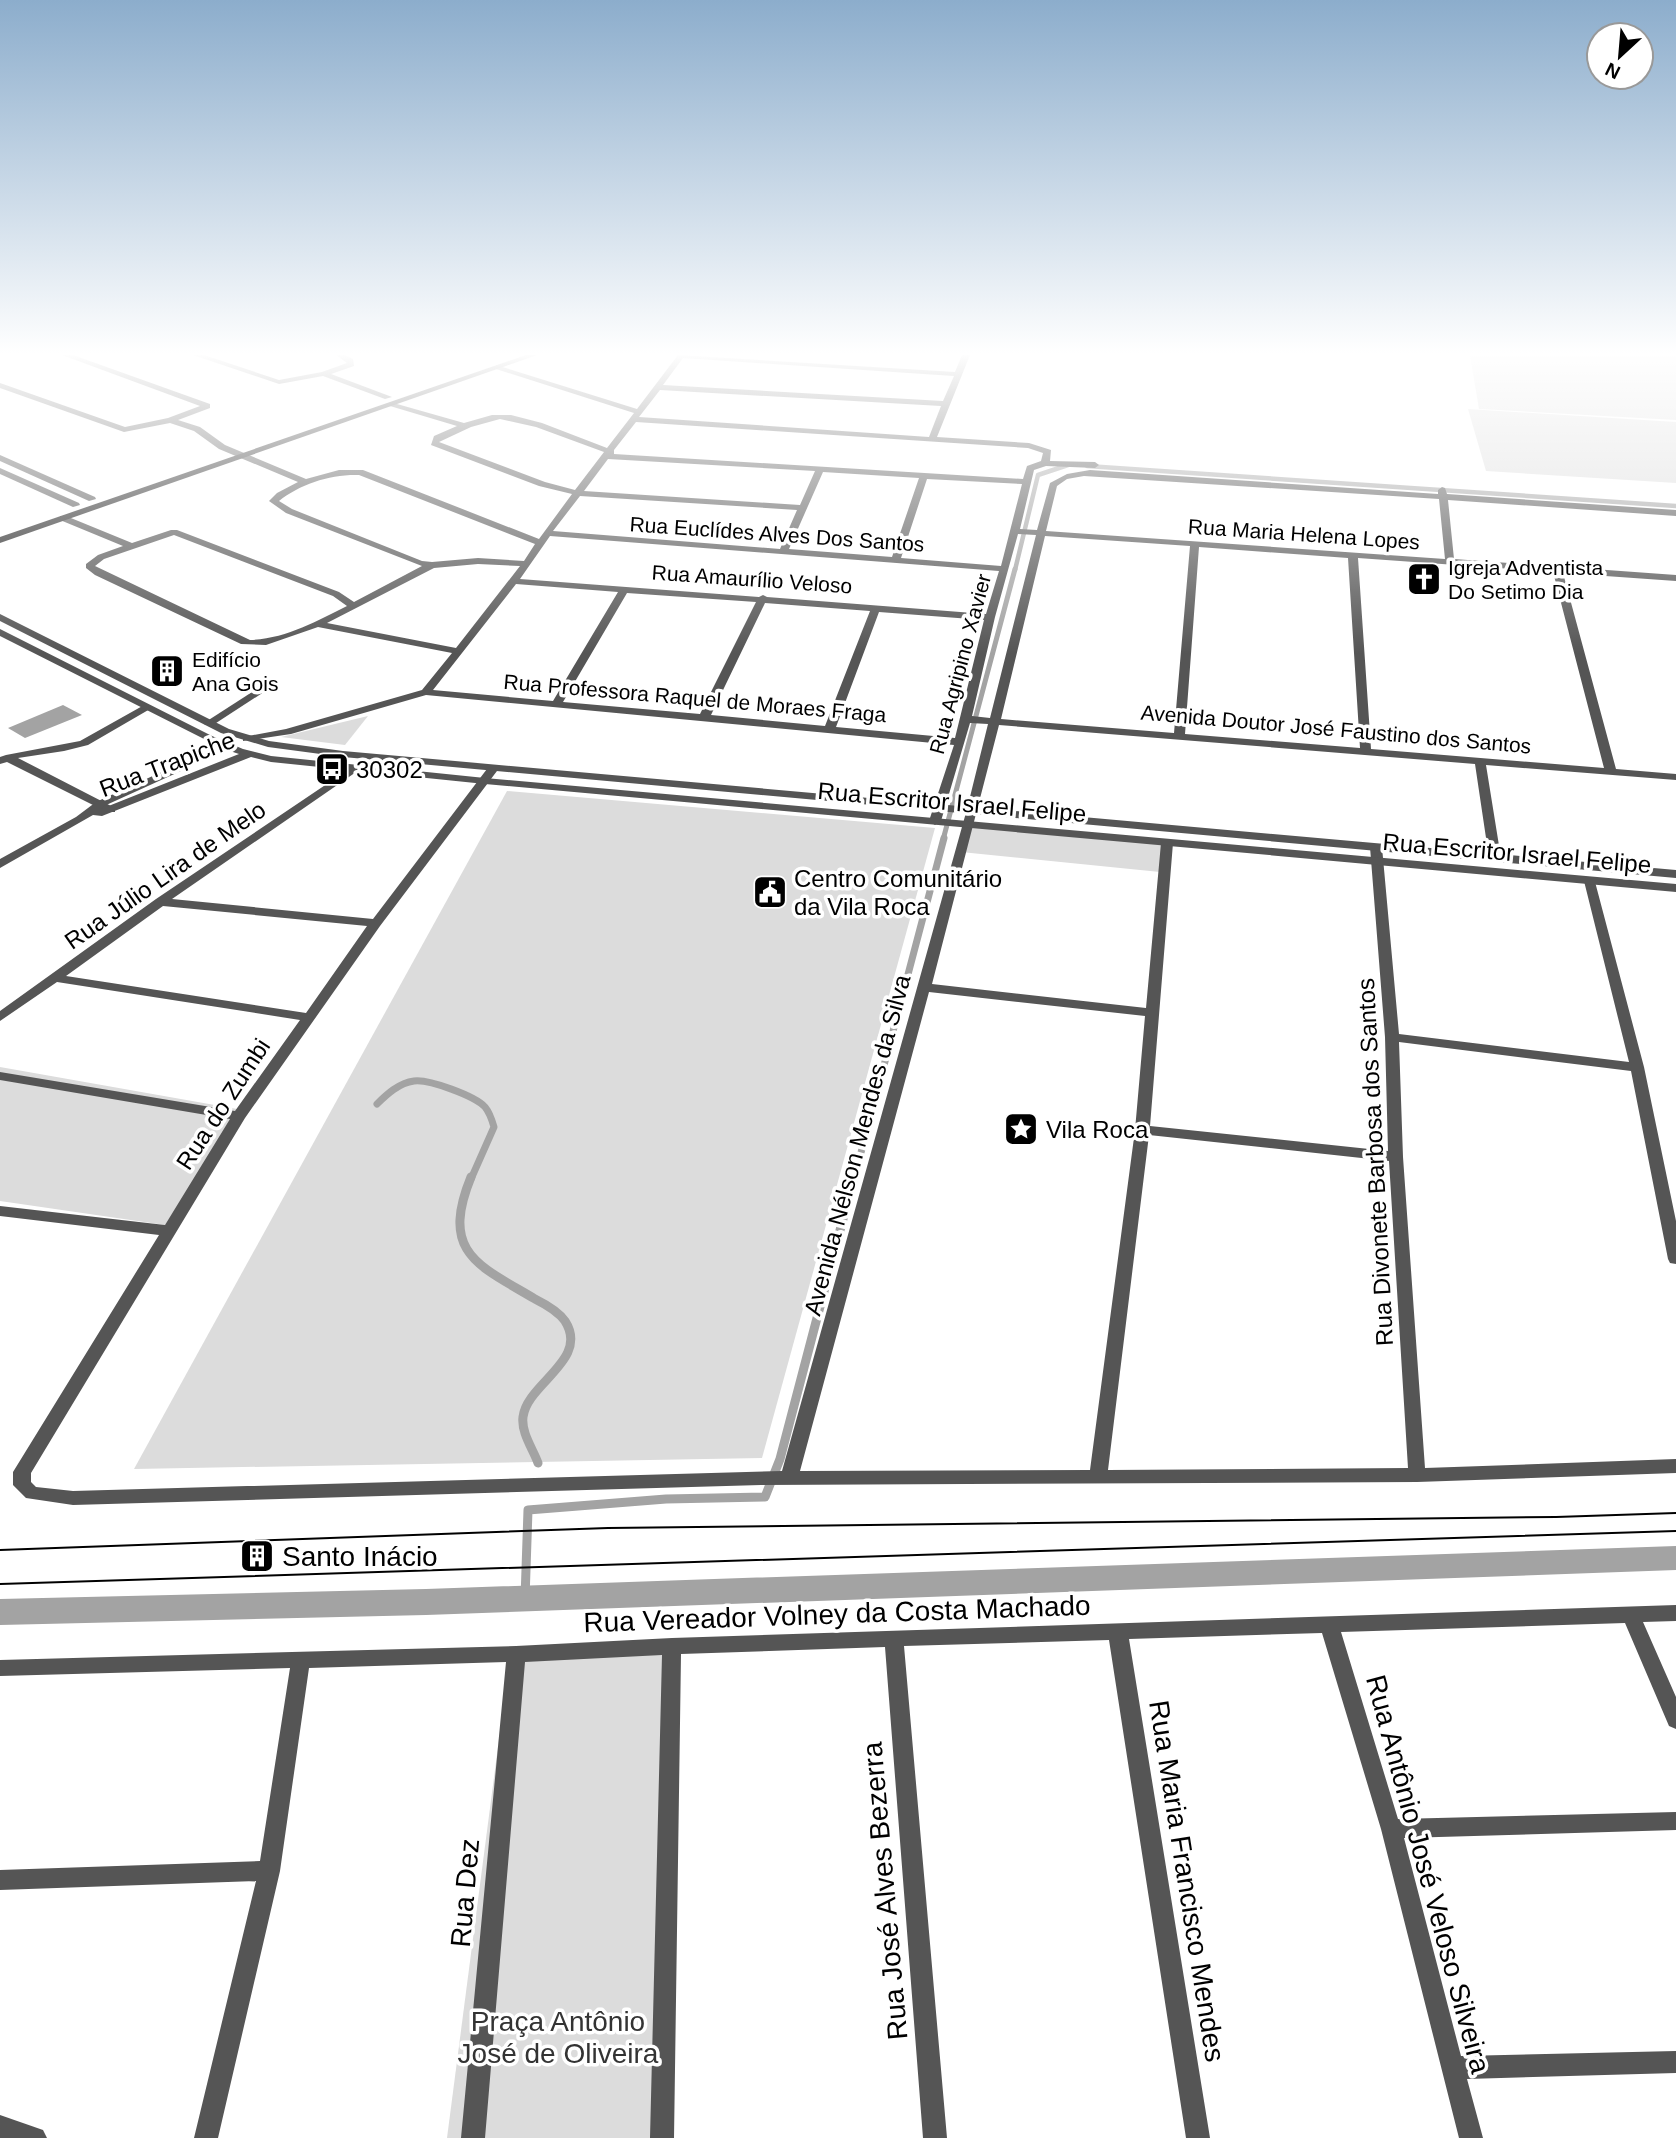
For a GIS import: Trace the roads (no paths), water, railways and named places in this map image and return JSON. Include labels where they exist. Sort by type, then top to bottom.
[{"type":"main road","points":[[0,531],[216,455]]},
{"type":"main road","points":[[0,540],[245,455]]},
{"type":"street","points":[[465,455],[542,484],[579,493],[802,508]]},
{"type":"street","points":[[287,732],[426,692],[608,455]]},
{"type":"street","points":[[619,455],[1025,482],[1030,468],[1045,463],[1676,513]]},
{"type":"street","points":[[1045,463],[1047,455]]},
{"type":"street","points":[[242,456],[307,483]]},
{"type":"street","points":[[0,458],[92,499]]},
{"type":"street","points":[[784,551],[820,470]]},
{"type":"street","points":[[0,471],[76,505]]},
{"type":"street","points":[[527,564],[478,561],[432,565],[421,563],[289,511],[273,501],[307,483],[342,471],[360,472],[541,543]]},
{"type":"street","points":[[990,721],[1037,532],[1053,485],[1060,478],[1083,473],[1676,503]]},
{"type":"street","points":[[896,560],[924,476]]},
{"type":"street","name":"Rua Agripino Xavier","points":[[935,821],[969,720],[990,617],[1017,531],[1025,482]]},
{"type":"street","points":[[1443,493],[1450,562]]},
{"type":"street","points":[[63,518],[130,547]]},
{"type":"street","points":[[352,606],[336,594],[174,531],[101,557],[89,566],[98,573],[250,643],[273,641],[316,624],[352,606],[432,565]]},
{"type":"street","name":"Rua Maria Helena Lopes","points":[[1017,531],[1676,578]]},
{"type":"street","name":"Rua Euclídes Alves Dos Santos","points":[[547,533],[1005,569]]},
{"type":"street","points":[[1179,736],[1195,544]]},
{"type":"street","points":[[1353,555],[1366,751]]},
{"type":"street","points":[[1557,570],[1611,771]]},
{"type":"street","name":"Rua Amaurílio Veloso","points":[[512,581],[990,617]]},
{"type":"street","points":[[556,705],[625,588]]},
{"type":"street","points":[[704,718],[763,598]]},
{"type":"street","points":[[829,730],[876,607]]},
{"type":"street","name":"Rua Escritor Israel Felipe","points":[[0,617],[209,723],[247,739],[268,744],[940,807],[971,817],[1167,843],[1495,858],[1676,874]]},
{"type":"street","points":[[316,624],[458,651]]},
{"type":"street","name":"Rua Escritor Israel Felipe","points":[[0,632],[146,707],[226,746],[250,754],[485,782],[935,821],[971,817],[1376,854],[1590,881],[1676,888]]},
{"type":"street","points":[[54,660],[71,653]]},
{"type":"street","points":[[209,723],[267,686]]},
{"type":"street","name":"Rua Professora Raquel de Moraes Fraga","points":[[426,692],[960,742]]},
{"type":"street","points":[[4,759],[19,752],[60,749],[84,743],[146,707]]},
{"type":"street","name":"Avenida Doutor José Faustino dos Santos","points":[[969,720],[1676,777]]},
{"type":"street","name":"Avenida Nélson Mendes da Silva","points":[[785,1478],[971,817],[990,721]]},
{"type":"street","name":"Rua Trapiche","points":[[0,864],[15,853],[80,819],[226,746],[247,739],[287,732]]},
{"type":"street","name":"Rua Trapiche","points":[[106,807],[250,754],[287,732]]},
{"type":"street","points":[[4,759],[106,807]]},
{"type":"street","points":[[1480,760],[1495,858]]},
{"type":"street","name":"Rua do Zumbi","points":[[494,767],[376,923],[239,1116],[29,1458],[22,1472],[22,1485],[32,1493],[73,1498],[785,1478]]},
{"type":"street","name":"Rua Júlio Lira de Melo","points":[[0,1017],[160,902],[355,768]]},
{"type":"street","points":[[1098,1477],[1142,1130],[1167,843]]},
{"type":"street","points":[[0,858],[15,853]]},
{"type":"street","name":"Rua Divonete Barbosa dos Santos","points":[[1376,854],[1392,1037],[1396,1157],[1417,1475]]},
{"type":"street","points":[[1590,881],[1668,1189],[1676,1259]]},
{"type":"street","points":[[160,902],[376,923]]},
{"type":"street","points":[[53,978],[308,1017]]},
{"type":"street","points":[[923,987],[1152,1013]]},
{"type":"street","points":[[1392,1037],[1637,1067]]},
{"type":"street","points":[[0,1076],[239,1116]]},
{"type":"street","points":[[1142,1130],[1396,1157]]},
{"type":"street","points":[[0,1226],[5,1212],[169,1231]]},
{"type":"street","points":[[785,1478],[1417,1475],[1676,1466]]},
{"type":"street","name":"Rua Vereador Volney da Costa Machado","points":[[0,1668],[516,1654],[672,1646],[1676,1613]]},
{"type":"street","points":[[1631,1615],[1676,1720]]},
{"type":"street","name":"Rua Antônio José Veloso Silveira","points":[[1330,1626],[1391,1829],[1471,2138]]},
{"type":"street","name":"Rua Maria Francisco Mendes","points":[[1118,1633],[1198,2138]]},
{"type":"street","name":"Rua José Alves Bezerra","points":[[894,1639],[935,2138]]},
{"type":"street","points":[[662,2138],[672,1646]]},
{"type":"street","name":"Rua Dez","points":[[473,2138],[516,1654]]},
{"type":"street","points":[[206,2138],[269,1871],[300,1659]]},
{"type":"street","points":[[1391,1829],[1676,1821]]},
{"type":"street","points":[[0,1880],[269,1871]]},
{"type":"street","points":[[1451,2068],[1676,2062]]},
{"type":"street","points":[[0,2127],[35,2138]]},
{"type":"waterway","points":[[1015,570],[1038,475],[1068,465]]},
{"type":"waterway","points":[[1087,466],[1676,506]]},
{"type":"waterway","points":[[943,840],[1015,569]]},
{"type":"waterway","points":[[854,1179],[944,838]]},
{"type":"waterway","points":[[377,1104],[398,1087],[414,1081],[440,1085],[480,1103],[488,1112],[494,1127],[471,1179]]},
{"type":"waterway","points":[[471,1177],[460,1223],[463,1240],[470,1254],[497,1276],[555,1311],[565,1321],[571,1335],[570,1348],[564,1360],[535,1393],[523,1417],[526,1435],[538,1463]]},
{"type":"waterway","points":[[525,1599],[528,1510],[666,1499],[765,1497],[780,1459],[854,1177]]},
{"type":"waterway","points":[[0,1612],[426,1602],[1676,1558]]},
{"type":"tram line","points":[[0,1550],[608,1528],[1556,1517],[1676,1513]]},
{"type":"tram line","points":[[0,1584],[1676,1531]]},
{"type":"place","name":"Igreja Adventista Do Setimo Dia","points":[[1424,579]]},
{"type":"place","name":"Edifício Ana Gois","points":[[167,671]]},
{"type":"place","name":"30302","points":[[332,769]]},
{"type":"place","name":"Centro Comunitário da Vila Roca","points":[[770,892]]},
{"type":"place","name":"Vila Roca","points":[[1021,1129]]},
{"type":"place","name":"Santo Inácio","points":[[257,1556]]},
{"type":"park label","name":"Praça Antônio José de Oliveira","points":[[558,2037]]}]
